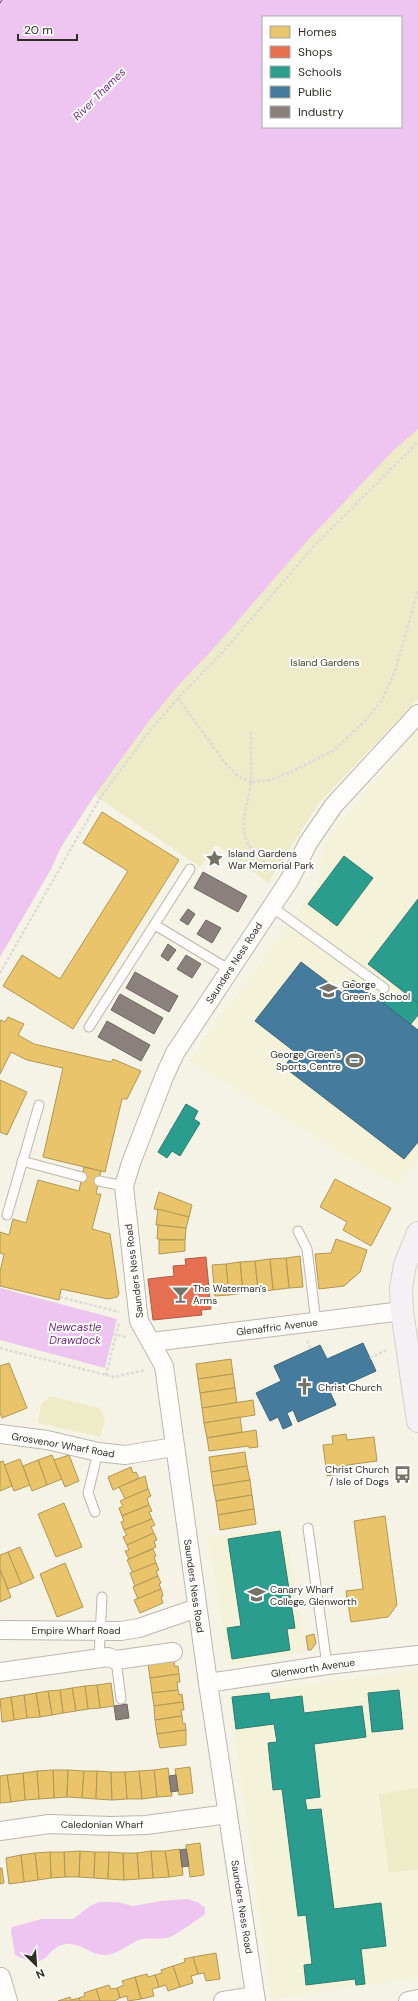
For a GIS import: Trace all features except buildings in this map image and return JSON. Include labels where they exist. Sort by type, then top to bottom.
[{"type":"main road","points":[[418,1233],[405,1265],[401,1288],[402,1311],[418,1421]]},
{"type":"street","name":"Saunders Ness Road","points":[[256,1998],[197,1608],[164,1366],[139,1321],[124,1186],[130,1163],[175,1053],[290,879],[308,843],[334,805],[418,714]]},
{"type":"street","name":"Glenaffric Avenue","points":[[152,1342],[402,1311]]},
{"type":"street","name":"Grosvenor Wharf Road","points":[[0,1434],[47,1440],[98,1452],[125,1455],[174,1447]]},
{"type":"street","name":"Empire Wharf Road","points":[[0,1630],[121,1631],[139,1628],[197,1608]]},
{"type":"street","points":[[0,1672],[173,1652]]},
{"type":"street","name":"Glenworth Avenue","points":[[208,1683],[327,1665],[418,1655]]},
{"type":"street","name":"Caledonian Wharf","points":[[0,1831],[49,1824],[111,1826],[146,1825],[228,1814]]},
{"type":"street","points":[[1,1977],[8,2001]]},
{"type":"street","points":[[223,2001],[256,1998]]},
{"type":"street","points":[[408,2001],[418,1999]]},
{"type":"lane","points":[[89,1027],[190,869]]},
{"type":"lane","points":[[272,906],[384,988]]},
{"type":"lane","points":[[155,925],[230,970]]},
{"type":"lane","points":[[7,1215],[39,1105]]},
{"type":"lane","points":[[22,1161],[82,1177]]},
{"type":"lane","points":[[99,1181],[124,1186]]},
{"type":"lane","points":[[298,1231],[307,1249],[316,1322]]},
{"type":"lane","points":[[95,1512],[88,1493],[98,1452]]},
{"type":"lane","points":[[308,1528],[327,1665]]},
{"type":"lane","points":[[102,1597],[101,1631],[121,1699]]},
{"type":"path","points":[[0,973],[100,798],[148,733],[178,698],[222,653],[313,547],[418,442]]},
{"type":"path","points":[[178,698],[225,763],[237,775],[251,782],[270,780],[289,773],[333,750],[364,722],[382,700],[395,671],[418,590]]},
{"type":"path","points":[[251,731],[251,782],[242,830],[248,844],[256,856],[290,879]]},
{"type":"path","points":[[60,1297],[122,1313]]},
{"type":"path","points":[[106,1375],[120,1320]]},
{"type":"path","points":[[0,1348],[114,1377],[164,1366]]},
{"type":"path","points":[[370,1358],[383,1351]]},
{"type":"shaded area","name":"George Green's School","points":[[418,728],[418,1159],[398,1186],[189,1061],[317,885],[325,842]]},
{"type":"shaded area","name":"Canary Wharf College, Glenworth","points":[[286,1526],[306,1652],[228,1665],[208,1538]]},
{"type":"shaded area","points":[[418,1670],[418,1977],[271,1999],[229,1695]]},
{"type":"green space","name":"Island Gardens","points":[[418,316],[418,699],[318,804],[268,883],[217,845],[200,867],[94,795],[61,847],[51,869],[0,957],[0,831]]},
{"type":"green space","points":[[50,1396],[100,1408],[105,1420],[100,1437],[38,1423],[41,1405]]},
{"type":"green space","points":[[418,1788],[418,1869],[389,1873],[379,1794]]},
{"type":"water","name":"River Thames","points":[[0,0],[418,0],[418,429],[394,450],[307,541],[215,647],[176,688],[146,725],[95,795],[61,847],[51,869],[0,957]]},
{"type":"water","name":"Newcastle Drawdock","points":[[0,1288],[117,1319],[105,1368],[0,1340]]},
{"type":"water","points":[[187,1899],[197,1902],[203,1906],[205,1908],[205,1914],[186,1928],[170,1937],[163,1939],[139,1940],[115,1953],[106,1955],[101,1955],[76,1945],[66,1944],[59,1946],[41,1960],[27,1960],[15,1955],[11,1930],[12,1927],[42,1919],[73,1919],[90,1906],[99,1902],[117,1902],[133,1906],[161,1901]]},
{"type":"place","name":"Island Gardens War Memorial Park","points":[[215,859]]},
{"type":"place","name":"George Green's School","points":[[329,990]]},
{"type":"place","name":"George Green's Sports Centre","points":[[354,1060]]},
{"type":"place","name":"The Waterman's Arms","points":[[180,1294]]},
{"type":"place","name":"Christ Church","points":[[305,1387]]},
{"type":"place","name":"Christ Church / Isle of Dogs","points":[[402,1475]]},
{"type":"place","name":"Canary Wharf College, Glenworth","points":[[257,1595]]}]
